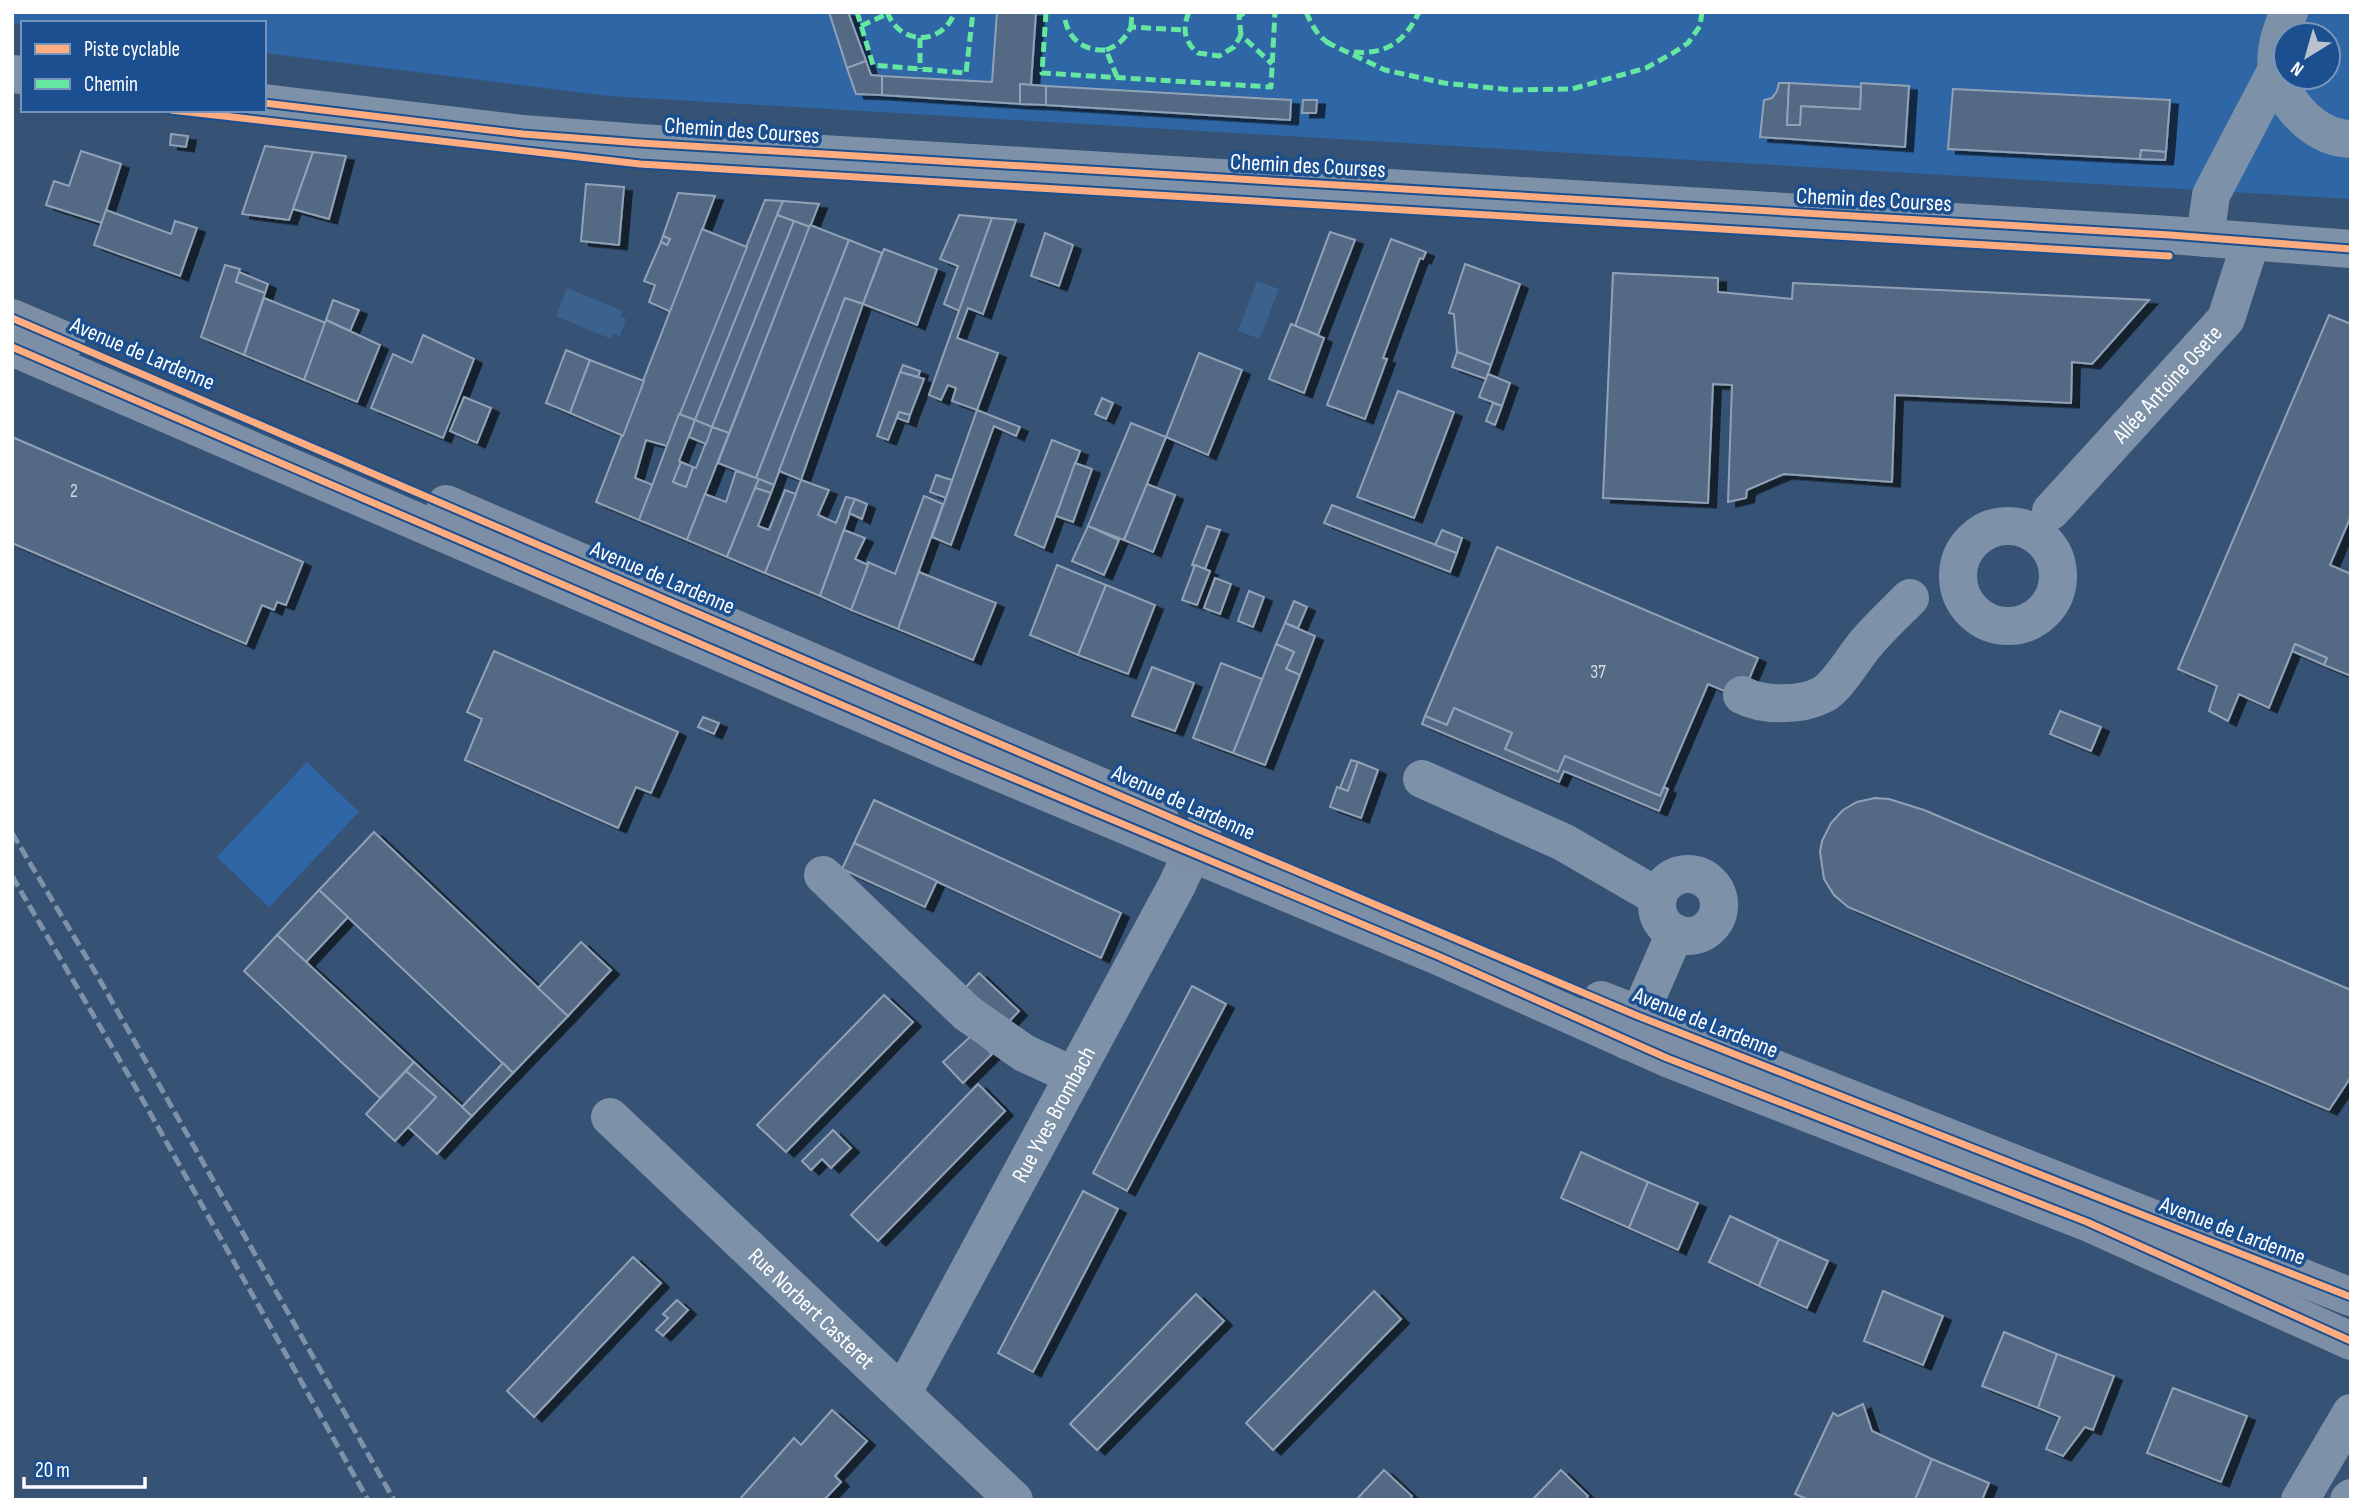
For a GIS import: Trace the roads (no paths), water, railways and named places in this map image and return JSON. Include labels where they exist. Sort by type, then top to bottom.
[{"type":"main road","name":"Avenue de Lardenne","points":[[12,318],[1198,842],[1633,1028],[2351,1297]]},
{"type":"main road","name":"Avenue de Lardenne","points":[[12,346],[958,755],[1198,842]]},
{"type":"main road","name":"Avenue de Lardenne","points":[[1633,1028],[1667,1058],[2087,1222],[2351,1341]]},
{"type":"street","points":[[2205,238],[2211,195],[2272,79]]},
{"type":"street","points":[[2284,91],[2304,119],[2320,130],[2342,139],[2351,139]]},
{"type":"street","name":"Chemin des Courses","points":[[266,103],[523,134],[627,142],[2351,249]]},
{"type":"street","name":"Allée Antoine Osete","points":[[2051,511],[2226,319],[2251,241]]},
{"type":"street","points":[[2004,526],[2018,526],[2032,531],[2044,540],[2058,566],[2058,582],[2054,597],[2045,610],[2033,620],[2017,625],[1999,625],[1983,619],[1968,605],[1958,586],[1961,558],[1967,545],[1990,529],[2051,511],[2052,551]]},
{"type":"street","points":[[1742,695],[1751,700],[1779,704],[1822,695],[1842,675],[1868,640],[1910,598]]},
{"type":"street","points":[[1422,779],[1563,842],[1658,897]]},
{"type":"street","name":"Rue Yves Brombach","points":[[902,1394],[1198,842]]},
{"type":"street","points":[[823,875],[967,1013],[1024,1054],[1074,1076]]},
{"type":"street","points":[[1679,875],[1701,877],[1716,891],[1718,907],[1712,923],[1695,935],[1675,933],[1666,927],[1660,918],[1658,897],[1662,887],[1679,875]]},
{"type":"street","points":[[1633,1028],[1675,933]]},
{"type":"street","name":"Rue Norbert Casteret","points":[[610,1117],[1014,1500]]},
{"type":"street","points":[[2300,1500],[2351,1413]]},
{"type":"railway","points":[[12,833],[97,975],[394,1500]]},
{"type":"railway","points":[[12,876],[136,1088],[368,1500]]}]
